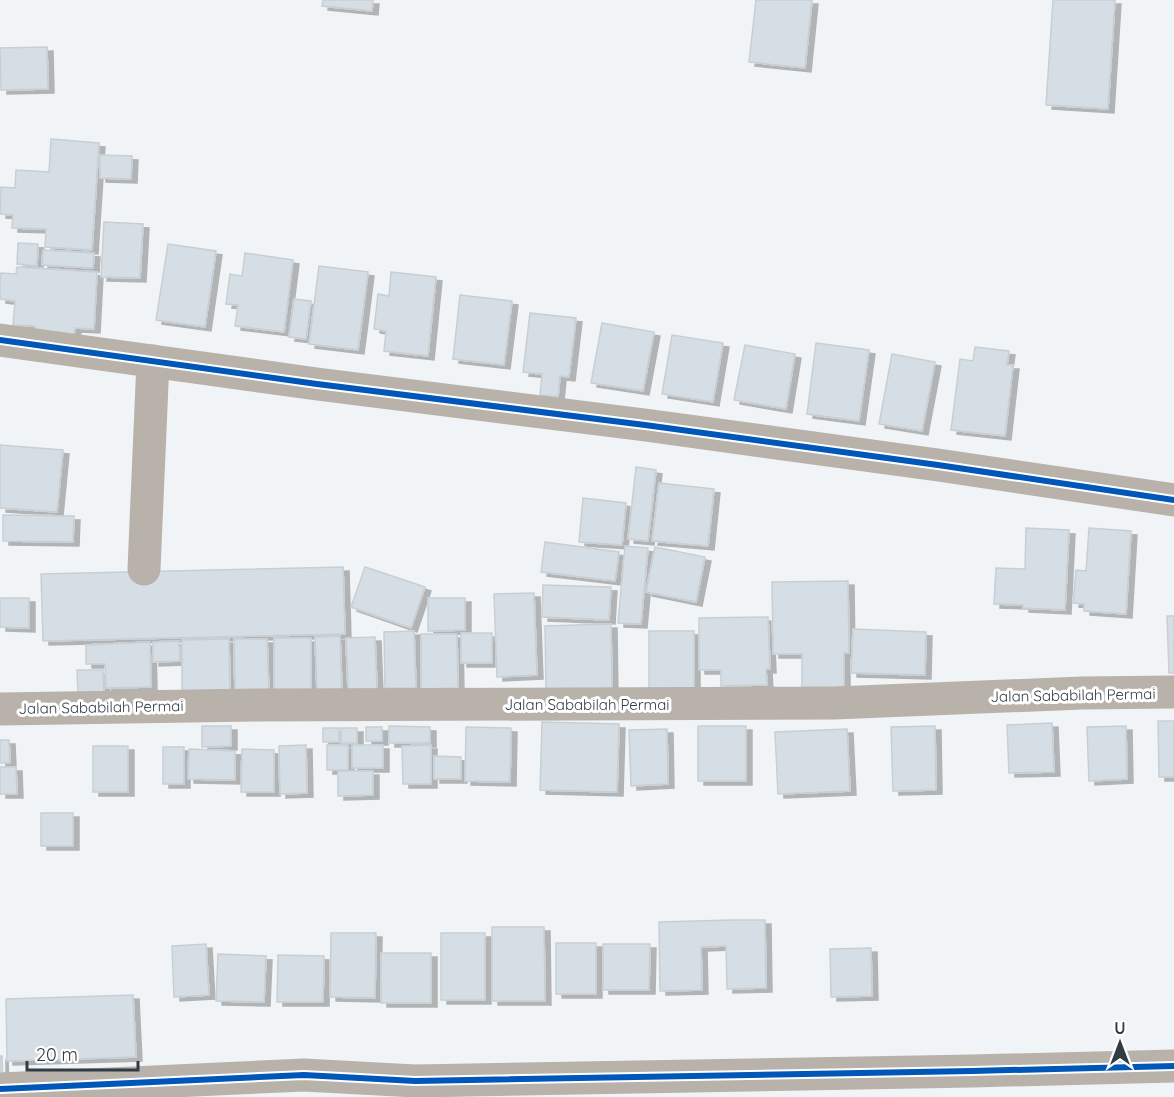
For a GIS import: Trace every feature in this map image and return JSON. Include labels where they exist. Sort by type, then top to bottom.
[{"type":"street","points":[[0,340],[317,384],[704,433],[1174,500]]},
{"type":"street","points":[[144,569],[153,361]]},
{"type":"street","name":"Jalan Sababilah Permai","points":[[0,709],[258,705],[834,703],[1082,693],[1174,692]]},
{"type":"street","points":[[0,1089],[304,1075],[415,1081],[1174,1066]]},
{"type":"building","points":[[323,0],[373,0],[372,11],[322,6]]},
{"type":"building","points":[[756,0],[812,0],[805,68],[749,62]]},
{"type":"building","points":[[1053,0],[1115,0],[1108,109],[1046,105]]},
{"type":"building","points":[[47,47],[48,89],[1,90],[0,48]]},
{"type":"building","points":[[51,139],[99,143],[92,250],[45,247],[46,229],[12,228],[13,215],[0,214],[1,187],[15,188],[16,170],[49,172]]},
{"type":"building","points":[[100,155],[132,156],[131,179],[100,178]]},
{"type":"building","points":[[104,222],[143,224],[140,278],[101,277]]},
{"type":"building","points":[[18,243],[38,244],[37,266],[17,264]]},
{"type":"building","points":[[168,244],[216,251],[205,327],[156,320]]},
{"type":"building","points":[[43,250],[94,253],[93,268],[42,265]]},
{"type":"building","points":[[245,253],[293,260],[284,332],[235,326],[238,305],[226,304],[230,274],[242,276]]},
{"type":"building","points":[[319,266],[368,272],[358,350],[309,344]]},
{"type":"building","points":[[17,267],[97,272],[94,329],[75,328],[73,340],[34,338],[35,326],[13,325],[15,301],[0,299],[0,283],[1,273],[16,274]]},
{"type":"building","points":[[391,272],[436,277],[428,356],[384,351],[386,331],[374,329],[378,294],[389,296]]},
{"type":"building","points":[[460,295],[512,301],[504,365],[453,359]]},
{"type":"building","points":[[294,299],[311,301],[306,339],[289,337]]},
{"type":"building","points":[[530,313],[576,318],[569,377],[560,376],[558,397],[540,395],[542,374],[523,372]]},
{"type":"building","points":[[602,323],[654,332],[643,391],[591,383]]},
{"type":"building","points":[[672,335],[723,343],[713,402],[662,394]]},
{"type":"building","points":[[816,343],[869,350],[859,421],[807,414]]},
{"type":"building","points":[[745,345],[795,354],[786,409],[734,400]]},
{"type":"building","points":[[975,347],[1009,351],[1007,365],[1013,365],[1005,436],[951,430],[960,359],[973,361]]},
{"type":"building","points":[[892,354],[935,362],[922,431],[879,424]]},
{"type":"building","points":[[0,445],[63,450],[57,512],[0,508]]},
{"type":"building","points":[[636,467],[656,470],[648,541],[628,539]]},
{"type":"building","points":[[659,483],[714,489],[708,546],[652,541]]},
{"type":"building","points":[[583,498],[626,503],[622,545],[579,542]]},
{"type":"building","points":[[3,515],[74,516],[73,542],[3,541]]},
{"type":"building","points":[[1026,528],[1069,530],[1065,610],[994,604],[996,568],[1025,569]]},
{"type":"building","points":[[1089,528],[1131,531],[1126,614],[1084,611],[1084,604],[1073,603],[1076,570],[1086,571]]},
{"type":"building","points":[[545,542],[619,552],[615,581],[541,572]]},
{"type":"building","points":[[625,546],[648,548],[641,624],[618,623]]},
{"type":"building","points":[[655,547],[705,557],[696,602],[646,592]]},
{"type":"building","points":[[343,567],[345,634],[43,641],[41,574]]},
{"type":"building","points":[[365,567],[425,587],[411,628],[351,607]]},
{"type":"building","points":[[848,581],[849,653],[844,653],[844,687],[802,687],[802,654],[773,654],[772,582]]},
{"type":"building","points":[[543,585],[611,587],[609,620],[542,617]]},
{"type":"building","points":[[534,593],[537,675],[497,677],[494,594]]},
{"type":"building","points":[[0,598],[29,598],[29,628],[0,627]]},
{"type":"building","points":[[428,598],[465,598],[465,630],[428,631]]},
{"type":"building","points":[[1167,616],[1174,616],[1174,673],[1169,673]]},
{"type":"building","points":[[768,617],[770,669],[766,669],[767,685],[721,686],[721,670],[699,670],[699,618]]},
{"type":"building","points":[[611,624],[612,692],[546,694],[545,626]]},
{"type":"building","points":[[853,629],[926,632],[925,675],[851,673]]},
{"type":"building","points":[[414,631],[416,688],[385,688],[384,632]]},
{"type":"building","points":[[649,631],[694,631],[694,688],[649,688]]},
{"type":"building","points":[[461,633],[492,633],[492,663],[461,663]]},
{"type":"building","points":[[421,634],[457,634],[458,688],[421,689]]},
{"type":"building","points":[[340,636],[342,691],[317,691],[315,637]]},
{"type":"building","points":[[375,637],[377,689],[348,690],[346,638]]},
{"type":"building","points":[[274,638],[311,638],[311,691],[274,691]]},
{"type":"building","points":[[229,639],[230,690],[182,691],[182,640]]},
{"type":"building","points":[[234,639],[267,639],[269,692],[235,693]]},
{"type":"building","points":[[179,641],[180,661],[153,662],[153,642]]},
{"type":"building","points":[[150,642],[151,687],[106,688],[105,664],[86,664],[86,645]]},
{"type":"building","points":[[77,670],[103,670],[104,692],[78,694]]},
{"type":"building","points":[[1158,721],[1174,721],[1174,777],[1159,777]]},
{"type":"building","points":[[542,722],[619,724],[617,792],[540,790]]},
{"type":"building","points":[[1052,723],[1054,772],[1009,773],[1007,725]]},
{"type":"building","points":[[202,726],[231,726],[231,746],[202,747]]},
{"type":"building","points":[[389,726],[430,727],[430,743],[389,743]]},
{"type":"building","points":[[698,726],[746,726],[746,781],[698,781]]},
{"type":"building","points":[[935,726],[936,790],[893,791],[891,727]]},
{"type":"building","points":[[1126,726],[1127,779],[1089,781],[1087,727]]},
{"type":"building","points":[[366,727],[382,727],[382,741],[366,741]]},
{"type":"building","points":[[466,727],[511,728],[510,782],[465,781]]},
{"type":"building","points":[[323,728],[339,728],[339,742],[323,742]]},
{"type":"building","points":[[341,728],[357,728],[357,743],[341,743]]},
{"type":"building","points":[[667,729],[668,784],[631,786],[629,730]]},
{"type":"building","points":[[847,729],[850,791],[778,794],[775,732]]},
{"type":"building","points":[[0,740],[9,740],[10,763],[0,763]]},
{"type":"building","points":[[306,745],[307,793],[280,794],[279,746]]},
{"type":"building","points":[[327,745],[348,745],[348,770],[327,770]]},
{"type":"building","points":[[352,745],[383,745],[383,768],[352,768]]},
{"type":"building","points":[[431,745],[431,784],[403,784],[402,746]]},
{"type":"building","points":[[93,746],[128,746],[128,792],[93,792]]},
{"type":"building","points":[[163,747],[184,747],[184,784],[163,784]]},
{"type":"building","points":[[189,749],[235,751],[235,780],[188,779]]},
{"type":"building","points":[[242,749],[274,750],[274,792],[241,792]]},
{"type":"building","points":[[434,756],[461,757],[461,779],[434,779]]},
{"type":"building","points":[[0,767],[16,767],[17,794],[0,794]]},
{"type":"building","points":[[338,771],[373,771],[373,795],[338,796]]},
{"type":"building","points":[[41,813],[73,813],[73,846],[41,846]]},
{"type":"building","points":[[765,920],[766,988],[727,989],[726,946],[701,947],[702,990],[660,991],[659,922]]},
{"type":"building","points":[[492,927],[544,927],[545,1001],[492,1001]]},
{"type":"building","points":[[331,933],[376,933],[375,998],[330,997]]},
{"type":"building","points":[[441,933],[485,933],[485,1000],[441,1000]]},
{"type":"building","points":[[556,943],[596,943],[596,994],[556,994]]},
{"type":"building","points":[[206,944],[209,995],[174,997],[172,946]]},
{"type":"building","points":[[603,944],[650,944],[649,990],[603,990]]},
{"type":"building","points":[[871,948],[872,996],[831,997],[830,949]]},
{"type":"building","points":[[381,953],[431,953],[431,1003],[381,1003]]},
{"type":"building","points":[[218,954],[266,956],[264,1002],[216,1001]]},
{"type":"building","points":[[278,955],[324,956],[323,1002],[277,1002]]},
{"type":"building","points":[[133,995],[136,1057],[7,1061],[6,999]]},
{"type":"building","points":[[0,1056],[2,1056],[3,1085],[0,1085]]},
{"type":"cycle path","points":[[0,340],[317,384],[645,425],[1174,500]]},
{"type":"cycle path","points":[[0,1089],[304,1075],[415,1081],[1174,1066]]}]
